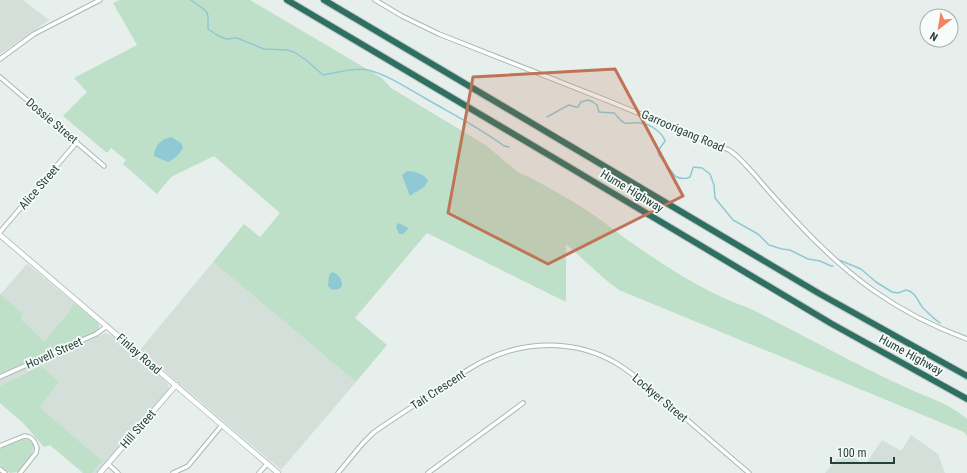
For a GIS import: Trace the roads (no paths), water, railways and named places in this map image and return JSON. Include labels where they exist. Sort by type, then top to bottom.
[{"type":"highway","name":"Hume Highway","points":[[286,0],[832,324],[967,399]]},
{"type":"highway","name":"Hume Highway","points":[[324,0],[820,294],[967,375]]},
{"type":"highway","points":[[946,388],[967,402]]},
{"type":"street","points":[[0,59],[34,34],[100,0]]},
{"type":"street","name":"Garroorigang Road","points":[[375,0],[402,16],[439,34],[728,150],[743,162],[816,243],[850,274],[900,309],[927,323],[967,339]]},
{"type":"street","name":"Dossie Street","points":[[0,77],[104,166]]},
{"type":"street","name":"Alice Street","points":[[0,232],[77,142]]},
{"type":"street","name":"Finlay Road","points":[[0,235],[278,473]]},
{"type":"street","name":"Hovell Street","points":[[0,377],[96,334],[107,326]]},
{"type":"street","name":"Tait Crescent","points":[[338,473],[373,433],[474,366],[511,350],[543,345],[559,345]]},
{"type":"street","name":"Lockyer Street","points":[[559,345],[576,347],[602,355],[626,369],[749,473]]},
{"type":"street","name":"Hill Street","points":[[100,473],[176,385]]},
{"type":"street","points":[[428,473],[522,403]]},
{"type":"street","points":[[173,473],[188,466],[222,425]]},
{"type":"street","points":[[0,446],[24,436],[28,436],[33,439],[37,448],[36,453],[20,473]]},
{"type":"street","points":[[108,464],[118,473]]},
{"type":"street","points":[[259,473],[267,464]]},
{"type":"street","points":[[0,468],[5,473]]},
{"type":"water","points":[[171,137],[181,143],[183,148],[178,154],[168,162],[154,156],[155,149],[159,143]]},
{"type":"water","points":[[407,171],[419,173],[428,180],[422,188],[411,196],[402,175]]},
{"type":"water","points":[[398,223],[409,228],[403,234],[399,234],[396,227]]},
{"type":"water","points":[[332,272],[337,274],[341,279],[342,286],[339,289],[332,290],[328,286],[329,275]]},
{"type":"waterway","points":[[191,0],[206,11],[208,16],[208,29],[217,35],[226,39],[237,38],[264,49],[287,50],[294,52],[323,75],[357,69],[375,72],[403,85],[475,126],[504,146],[509,147]]},
{"type":"waterway","points":[[547,117],[569,105],[578,107],[581,102],[588,100],[597,105],[599,112],[614,113],[621,121],[625,123],[641,123],[652,127],[665,141],[658,151],[659,155],[675,176],[686,179],[690,177],[694,167],[702,168],[710,174],[714,185],[715,198],[733,220],[758,234],[769,245],[790,250],[808,259],[820,261],[833,266]]},
{"type":"waterway","points":[[839,260],[861,269],[876,282],[892,292],[898,293],[906,290],[909,291],[916,297],[923,308],[940,323]]}]
